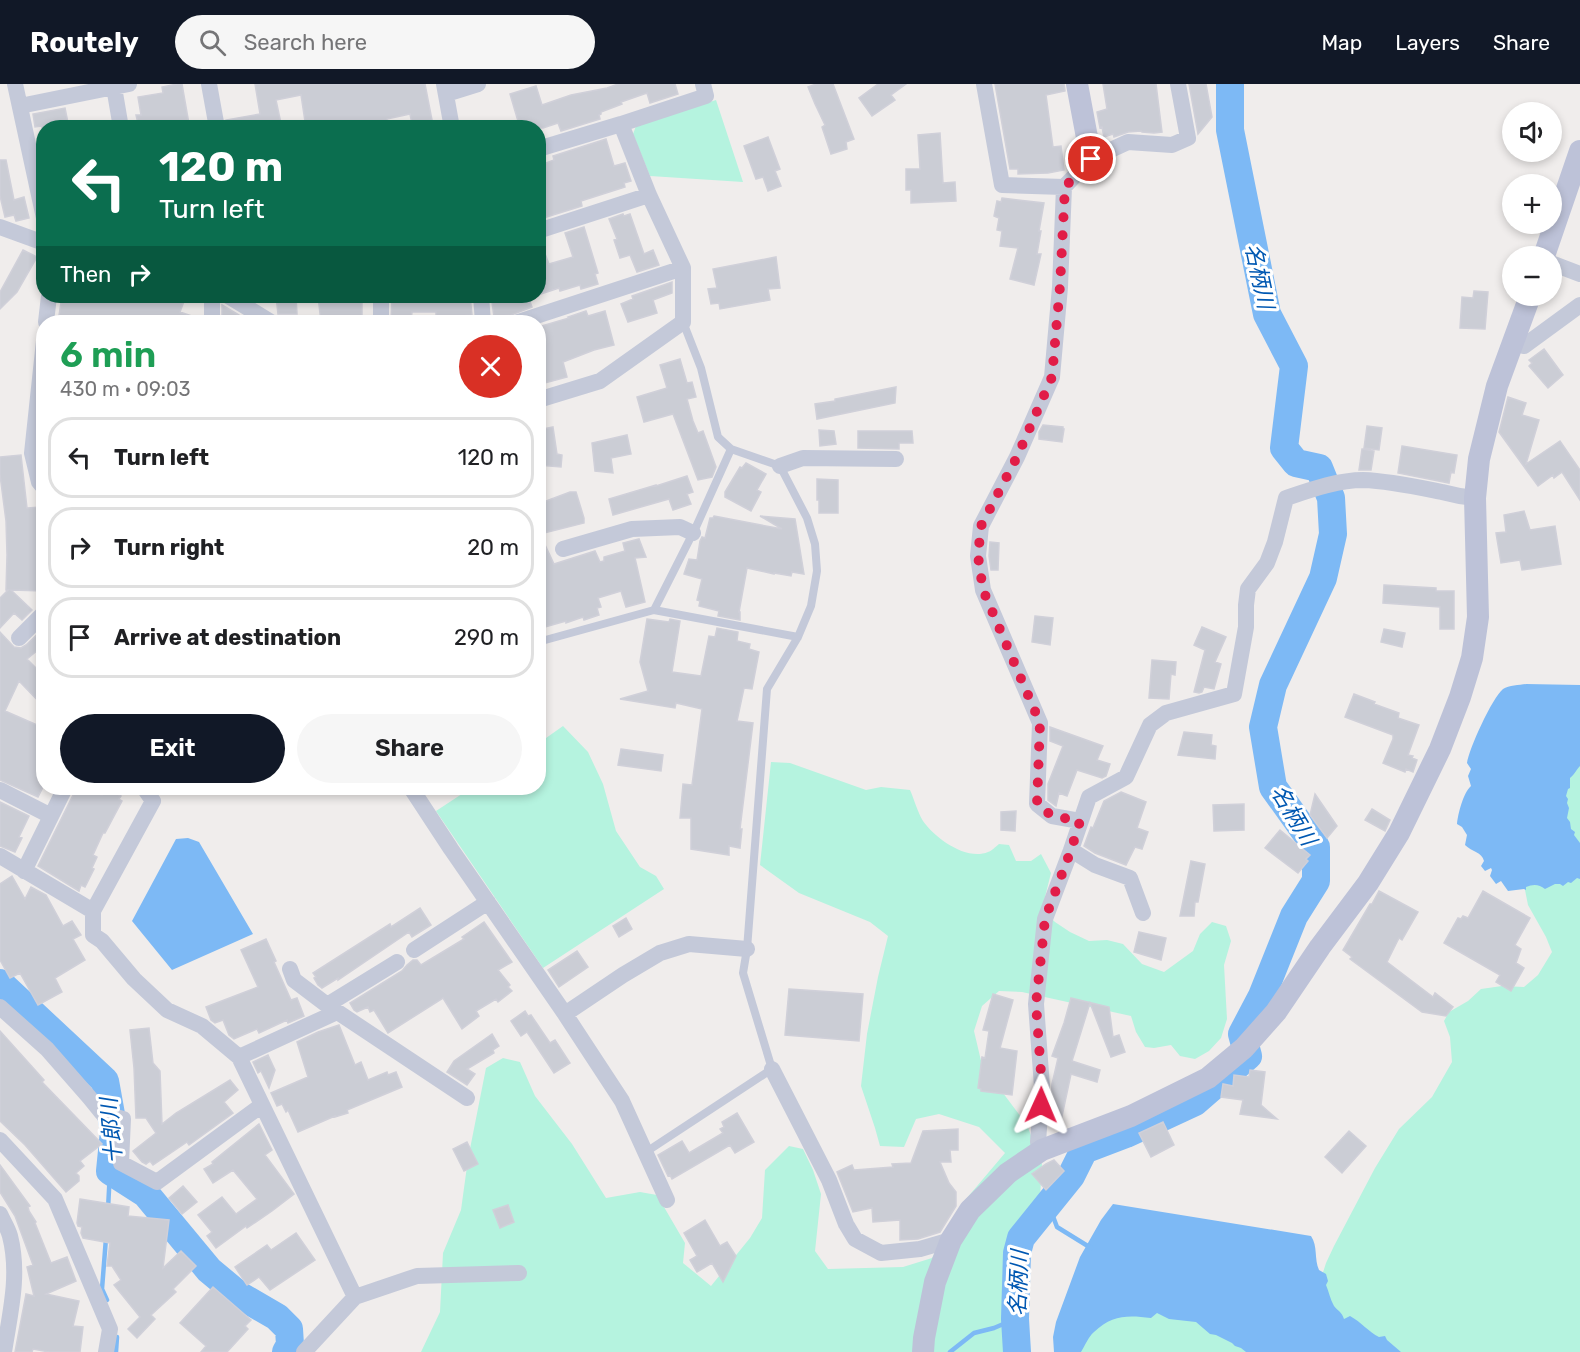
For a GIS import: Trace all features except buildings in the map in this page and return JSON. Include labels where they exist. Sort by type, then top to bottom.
[{"type":"street","points":[[15,84],[36,181]]},
{"type":"street","points":[[208,84],[215,120]]},
{"type":"street","points":[[446,120],[445,89],[478,84]]},
{"type":"street","points":[[546,147],[706,96],[703,84]]},
{"type":"street","points":[[984,84],[1002,184],[1065,187]]},
{"type":"street","points":[[1077,84],[1091,159]]},
{"type":"street","points":[[1080,821],[1052,816],[1037,804],[1040,723],[983,590],[978,556],[981,526],[1017,457],[1052,377],[1065,187],[1091,159],[1128,141],[1172,145],[1188,138],[1178,84]]},
{"type":"street","points":[[20,106],[122,86],[121,120]]},
{"type":"street","points":[[546,397],[600,381],[683,322],[683,268],[649,195],[621,124]]},
{"type":"street","points":[[1547,246],[1580,152]]},
{"type":"street","points":[[546,228],[649,195]]},
{"type":"street","points":[[0,227],[36,240]]},
{"type":"street","points":[[1562,267],[1580,274]]},
{"type":"street","points":[[539,315],[683,268]]},
{"type":"street","points":[[240,303],[259,315]]},
{"type":"street","points":[[1514,343],[1524,346],[1580,305]]},
{"type":"street","points":[[923,1352],[935,1282],[951,1240],[970,1210],[1008,1173],[1042,1150],[1131,1116],[1208,1078],[1245,1046],[1276,1012],[1320,947],[1368,884],[1399,833],[1440,749],[1472,658],[1478,617],[1475,498],[1479,459],[1497,386],[1527,306]]},
{"type":"street","points":[[36,413],[32,453],[36,470]]},
{"type":"street","points":[[780,466],[803,458],[896,459]]},
{"type":"street","points":[[1042,1150],[1038,1142],[1042,1087],[1036,1004],[1045,919],[1089,796],[1126,777],[1150,725],[1166,712],[1234,694],[1246,627],[1248,589],[1267,563],[1286,498],[1325,486],[1361,480],[1475,498]]},
{"type":"street","points":[[563,549],[632,529],[680,527],[693,533]]},
{"type":"street","points":[[18,638],[36,621]]},
{"type":"street","points":[[0,790],[51,816]]},
{"type":"street","points":[[24,871],[62,795]]},
{"type":"street","points":[[149,795],[153,801],[93,911],[93,935],[102,941],[134,979],[167,1010],[202,1026],[239,1056],[355,1297]]},
{"type":"street","points":[[416,795],[622,1101],[667,1200]]},
{"type":"street","points":[[1071,850],[1095,865],[1130,878],[1143,913]]},
{"type":"street","points":[[0,856],[93,911]]},
{"type":"street","points":[[414,950],[488,902]]},
{"type":"street","points":[[565,1014],[660,953],[689,944],[747,949]]},
{"type":"street","points":[[239,1056],[332,1009],[397,962]]},
{"type":"street","points":[[290,969],[294,980],[332,1009],[467,1098]]},
{"type":"street","points":[[0,1007],[47,1049],[102,1113],[123,1119],[121,1163],[158,1182],[262,1105]]},
{"type":"street","points":[[772,1069],[829,1180],[846,1224],[855,1239],[882,1253],[920,1249],[951,1240]]},
{"type":"street","points":[[0,1140],[56,1199],[110,1329],[106,1352]]},
{"type":"street","points":[[0,1214],[9,1233],[15,1266],[4,1352]]},
{"type":"street","points":[[304,1352],[355,1297],[417,1276],[519,1274]]},
{"type":"lane","points":[[646,1152],[772,1069],[743,973],[747,949],[767,689],[798,637],[811,606],[817,571],[815,544],[807,518],[780,466],[731,449],[718,437],[701,368],[683,322]]},
{"type":"lane","points":[[654,610],[693,533],[731,449]]},
{"type":"lane","points":[[546,640],[654,610],[798,637]]},
{"type":"green space","points":[[716,100],[743,182],[650,176],[633,134],[636,126]]},
{"type":"green space","points":[[563,726],[588,752],[603,784],[616,831],[640,867],[656,876],[664,889],[543,968],[436,811],[460,795],[546,795],[546,738]]},
{"type":"green space","points":[[1580,758],[1580,857],[1560,808],[1564,774]]},
{"type":"green space","points":[[771,762],[790,763],[866,790],[881,787],[910,790],[921,818],[928,828],[943,841],[961,851],[979,854],[999,844],[1009,845],[1016,861],[1031,861],[1041,854],[1051,873],[1042,909],[1055,922],[1089,941],[1107,940],[1123,944],[1142,964],[1164,972],[1193,951],[1200,934],[1212,922],[1226,926],[1231,941],[1224,965],[1227,1019],[1221,1038],[1209,1051],[1195,1059],[1180,1056],[1171,1045],[1145,1047],[1136,1032],[1131,1016],[1022,992],[999,991],[982,1006],[974,1031],[982,1065],[1027,1125],[1042,1164],[1039,1215],[1007,1352],[421,1352],[440,1312],[443,1253],[461,1210],[468,1159],[486,1068],[503,1058],[520,1062],[535,1096],[572,1144],[606,1198],[640,1192],[657,1195],[685,1243],[683,1263],[711,1286],[750,1238],[762,1218],[765,1170],[789,1146],[803,1149],[821,1194],[815,1251],[828,1269],[903,1267],[932,1258],[961,1205],[1005,1153],[979,1127],[939,1114],[916,1119],[904,1147],[880,1146],[861,1086],[867,1034],[888,936],[870,922],[799,893],[760,865]]},
{"type":"green space","points":[[1580,869],[1580,1352],[1375,1352],[1322,1310],[1318,1288],[1326,1263],[1375,1168],[1399,1129],[1432,1097],[1452,1062],[1450,1037],[1444,1021],[1449,1012],[1468,1001],[1481,989],[1502,986],[1524,987],[1538,975],[1552,952],[1528,905],[1524,885]]},
{"type":"green space","points":[[1147,1307],[1181,1310],[1257,1352],[1074,1352],[1095,1321]]},
{"type":"water","points":[[1526,684],[1580,685],[1580,766],[1570,778],[1570,788],[1566,796],[1569,808],[1567,818],[1580,843],[1580,879],[1577,878],[1563,886],[1555,884],[1545,889],[1534,885],[1526,887],[1526,890],[1508,891],[1501,881],[1496,884],[1490,876],[1491,868],[1485,871],[1481,866],[1484,861],[1481,856],[1465,845],[1467,835],[1457,824],[1463,798],[1471,786],[1468,776],[1471,769],[1467,763],[1482,724],[1493,702],[1503,689]]},
{"type":"water","points":[[188,838],[199,842],[253,934],[172,970],[132,921],[176,839]]},
{"type":"water","points":[[1113,1204],[1311,1236],[1319,1270],[1326,1274],[1328,1281],[1326,1285],[1331,1301],[1344,1319],[1350,1316],[1375,1335],[1385,1336],[1401,1352],[1246,1352],[1210,1334],[1196,1322],[1169,1319],[1157,1313],[1151,1318],[1114,1319],[1092,1334],[1081,1352],[1054,1352],[1053,1337],[1056,1322],[1080,1257]]},
{"type":"waterway","name":"名柄川","points":[[1017,1352],[1015,1319],[1017,1253],[1021,1238],[1071,1176],[1084,1150],[1126,1134],[1195,1102],[1248,1056],[1242,1034],[1262,996],[1294,916],[1316,881],[1316,847],[1273,787],[1263,727],[1273,685],[1323,578],[1333,534],[1331,498],[1319,468],[1296,463],[1284,448],[1294,366],[1267,314],[1230,130],[1230,84]]},
{"type":"waterway","name":"十郎川","points":[[0,983],[105,1081],[114,1131],[110,1171],[146,1194],[209,1270],[239,1295],[277,1317],[289,1329],[290,1345],[286,1352]]},
{"type":"waterway","points":[[108,1209],[110,1171]]},
{"type":"waterway","points":[[1048,1203],[1057,1227],[1091,1248]]},
{"type":"waterway","points":[[106,1238],[102,1289],[107,1300]]},
{"type":"waterway","points":[[950,1352],[974,1333],[1015,1319]]},
{"type":"waterway","points":[[116,1352],[117,1337]]},
{"type":"route","points":[[1041,1105],[1042,1087],[1036,1004],[1045,919],[1080,821],[1052,816],[1037,804],[1040,723],[983,590],[978,556],[981,526],[1017,457],[1052,377],[1065,187],[1091,159]]}]
